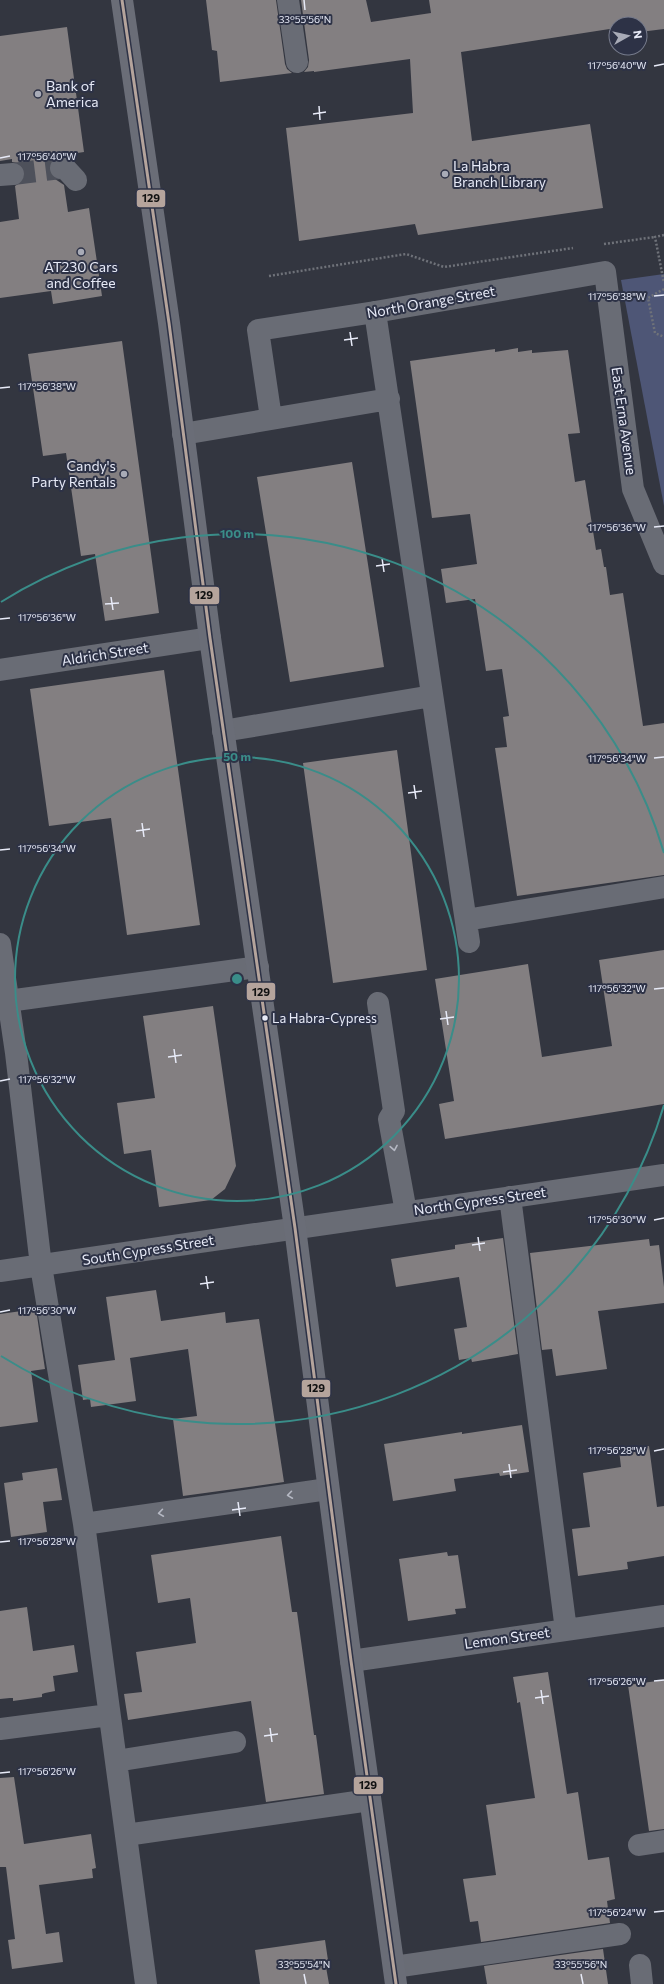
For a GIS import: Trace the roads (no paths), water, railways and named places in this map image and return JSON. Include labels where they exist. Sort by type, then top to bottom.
[{"type":"main road","points":[[122,0],[166,300],[223,731],[295,1228],[328,1489],[395,1976]]},
{"type":"street","points":[[288,0],[297,62]]},
{"type":"street","name":"North Orange Street","points":[[271,418],[258,330],[375,312],[604,272]]},
{"type":"street","name":"East Erna Avenue","points":[[604,272],[633,489],[664,564]]},
{"type":"street","points":[[375,312],[469,942]]},
{"type":"street","points":[[183,434],[389,399]]},
{"type":"street","name":"Aldrich Street","points":[[0,670],[210,638]]},
{"type":"street","points":[[223,731],[432,696]]},
{"type":"street","points":[[466,920],[664,887]]},
{"type":"street","points":[[0,944],[16,1052],[41,1266],[84,1524],[146,1984]]},
{"type":"street","points":[[8,1001],[258,967]]},
{"type":"street","points":[[378,1003],[394,1111],[389,1118],[413,1211]]},
{"type":"street","name":"North Cypress Street","points":[[295,1228],[664,1175]]},
{"type":"street","points":[[510,1197],[566,1630]]},
{"type":"street","name":"South Cypress Street","points":[[0,1271],[295,1228]]},
{"type":"street","points":[[84,1524],[328,1489]]},
{"type":"street","name":"Lemon Street","points":[[351,1661],[664,1616]]},
{"type":"street","points":[[0,1729],[109,1715]]},
{"type":"street","points":[[116,1761],[235,1742]]},
{"type":"street","points":[[126,1835],[370,1800]]},
{"type":"street","points":[[639,1845],[664,1841]]},
{"type":"street","points":[[395,1976],[620,1934]]},
{"type":"tunnel","points":[[13,174],[61,168]]},
{"type":"place","name":"Bank of America","points":[[38,94]]},
{"type":"place","name":"La Habra Branch Library","points":[[445,174]]},
{"type":"place","name":"AT230 Cars and Coffee","points":[[81,252]]},
{"type":"place","name":"Candy's Party Rentals","points":[[124,474]]},
{"type":"place","name":"La Habra-Cypress","points":[[265,1018]]}]
